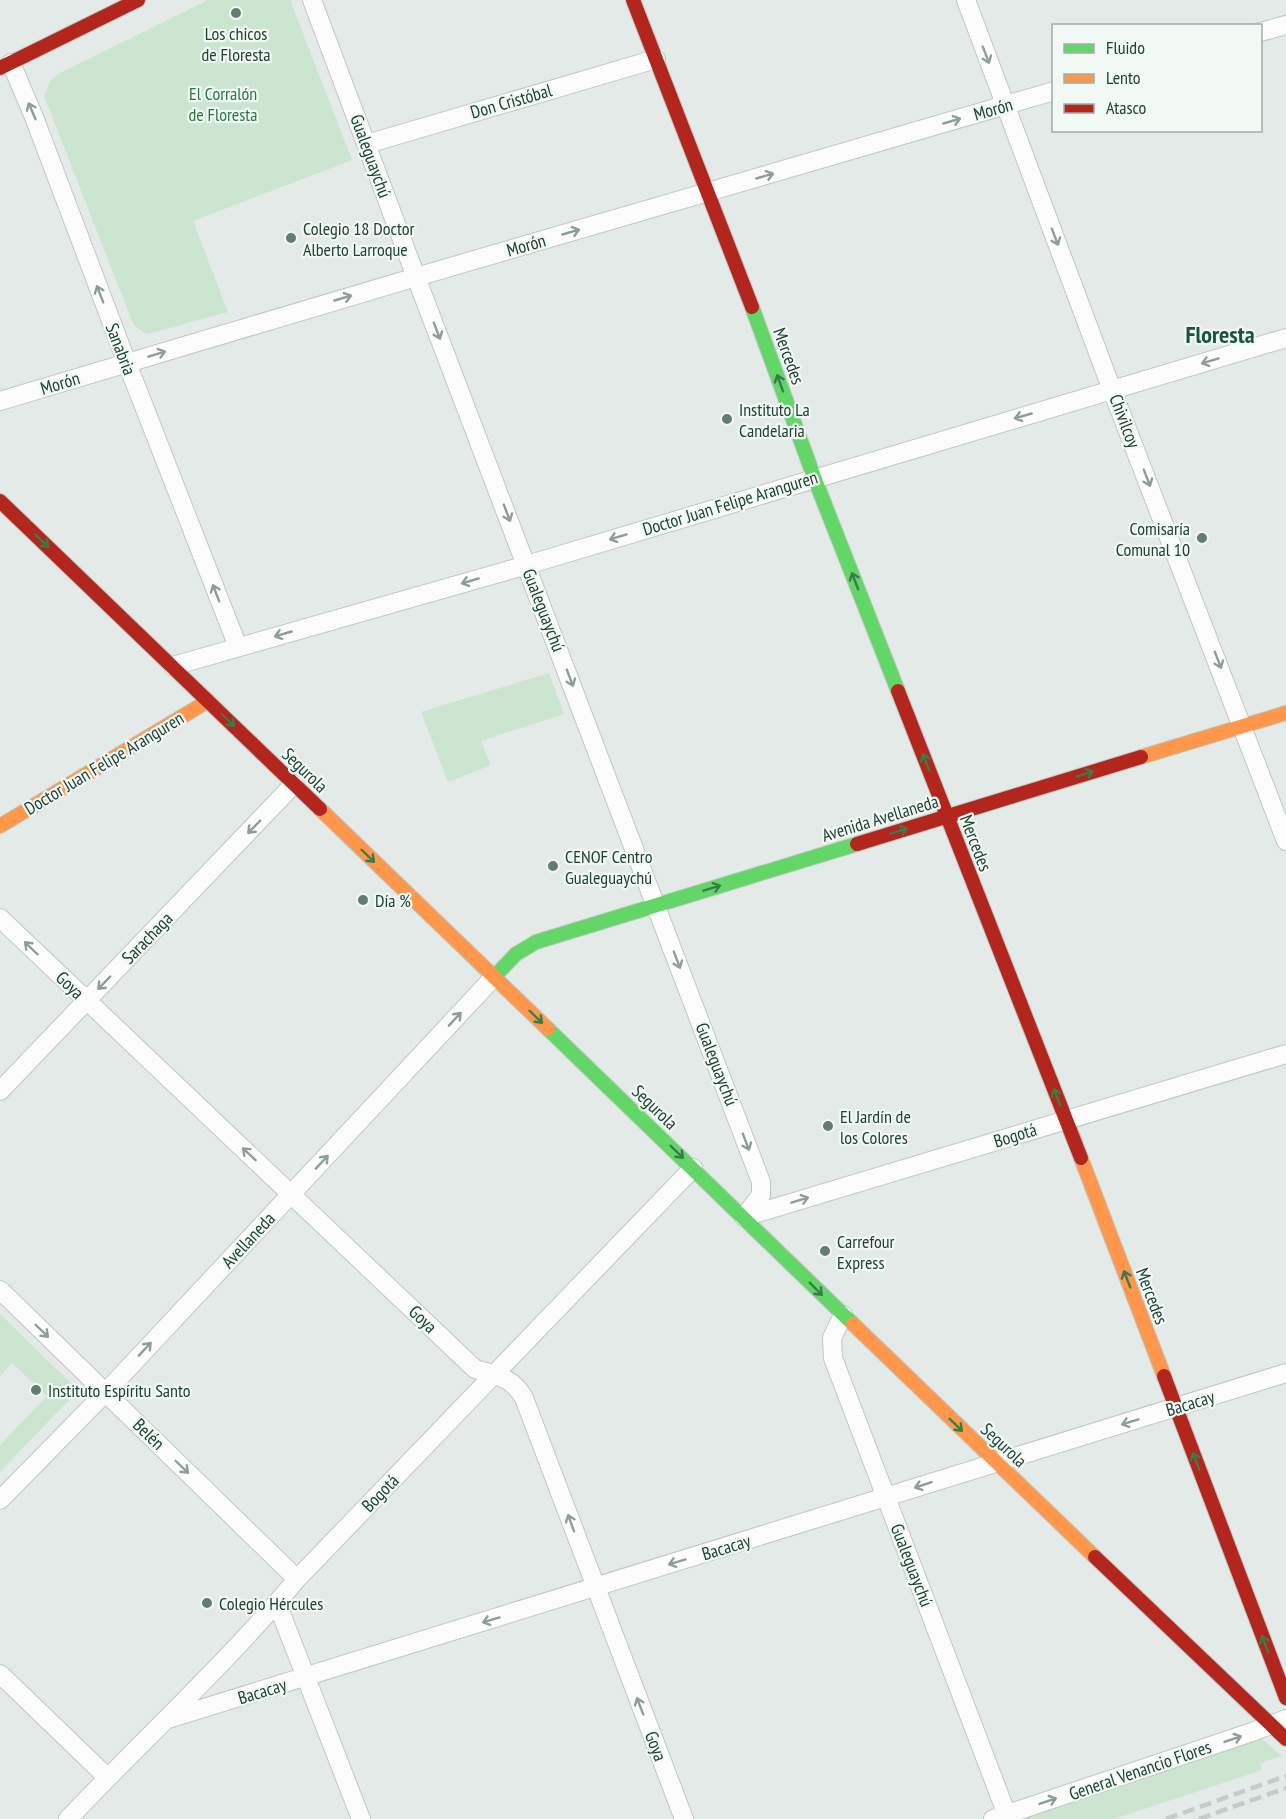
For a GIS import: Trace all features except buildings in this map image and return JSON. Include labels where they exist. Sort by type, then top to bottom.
[{"type":"street","points":[[4,61],[138,0]]},
{"type":"street","name":"Gualeguaychú","points":[[312,0],[761,1182],[761,1195],[744,1217]]},
{"type":"street","name":"Mercedes","points":[[633,0],[709,192],[814,477],[1066,1119],[1175,1408],[1272,1675],[1286,1698]]},
{"type":"street","name":"Chivilcoy","points":[[966,0],[1286,841]]},
{"type":"street","points":[[1262,31],[1286,25]]},
{"type":"street","name":"Don Cristóbal","points":[[367,144],[656,59]]},
{"type":"street","name":"Sanabria","points":[[4,61],[34,117],[238,647]]},
{"type":"street","name":"Morón","points":[[0,401],[1052,91]]},
{"type":"street","name":"Doctor Juan Felipe Aranguren","points":[[173,666],[527,565],[814,477],[1286,338]]},
{"type":"street","name":"Segurola","points":[[0,501],[1235,1691],[1279,1722],[1286,1739]]},
{"type":"street","name":"Doctor Juan Felipe Aranguren","points":[[0,826],[208,701]]},
{"type":"street","name":"Avenida Avellaneda","points":[[494,976],[516,954],[536,942],[1286,712]]},
{"type":"street","name":"Sarachaga","points":[[0,1091],[294,784]]},
{"type":"street","name":"Goya","points":[[0,918],[475,1369],[513,1383],[525,1398],[684,1819]]},
{"type":"street","name":"Avellaneda","points":[[0,1500],[105,1392],[494,976]]},
{"type":"street","name":"Bogotá","points":[[744,1217],[1286,1054]]},
{"type":"street","name":"Bogotá","points":[[68,1819],[693,1168]]},
{"type":"street","name":"Belén","points":[[0,1290],[297,1579]]},
{"type":"street","name":"Gualeguaychú","points":[[843,1315],[832,1338],[833,1358],[886,1497],[1000,1817]]},
{"type":"street","name":"Bacacay","points":[[165,1720],[1286,1373]]},
{"type":"street","points":[[277,1603],[361,1819]]},
{"type":"street","points":[[0,1674],[107,1777]]},
{"type":"street","points":[[1235,1691],[1254,1689]]},
{"type":"street","name":"General Venancio Flores","points":[[1000,1817],[1279,1722]]},
{"type":"green space","name":"El Corralón de Floresta","points":[[208,0],[290,0],[352,160],[193,221],[228,312],[147,334],[134,326],[44,96],[50,81],[58,74]]},
{"type":"green space","points":[[549,673],[564,714],[481,741],[491,765],[448,782],[421,712]]},
{"type":"green space","name":"Instituto Espíritu Santo","points":[[0,1314],[71,1383],[71,1398],[0,1472],[0,1445],[47,1396],[12,1363],[0,1376]]},
{"type":"green space","points":[[1254,1739],[1263,1740],[1282,1756],[1260,1763],[1262,1770],[1114,1819],[1017,1819]]},
{"type":"railway","points":[[1166,1819],[1286,1776]]},
{"type":"railway","points":[[1199,1819],[1286,1788]]},
{"type":"traffic: fast","points":[[752,307],[814,477],[898,691]]},
{"type":"traffic: fast","points":[[494,977],[516,954],[536,942],[857,844]]},
{"type":"traffic: fast","points":[[548,1029],[853,1324]]},
{"type":"traffic: slow","points":[[0,826],[208,701]]},
{"type":"traffic: slow","points":[[1141,757],[1286,713]]},
{"type":"traffic: slow","points":[[320,809],[548,1029]]},
{"type":"traffic: slow","points":[[1081,1158],[1164,1376]]},
{"type":"traffic: slow","points":[[853,1324],[1095,1557]]},
{"type":"traffic: jam","points":[[0,68],[138,0]]},
{"type":"traffic: jam","points":[[633,0],[752,307]]},
{"type":"traffic: jam","points":[[0,501],[320,809]]},
{"type":"traffic: jam","points":[[898,691],[1081,1158]]},
{"type":"traffic: jam","points":[[857,844],[1141,757]]},
{"type":"traffic: jam","points":[[1164,1376],[1286,1698]]},
{"type":"traffic: jam","points":[[1095,1557],[1286,1739]]},
{"type":"place","name":"Los chicos de Floresta","points":[[236,13]]},
{"type":"place","name":"Colegio 18 Doctor Alberto Larroque","points":[[291,238]]},
{"type":"place","name":"Instituto La Candelaria","points":[[727,419]]},
{"type":"place","name":"Comisaría Comunal 10","points":[[1202,538]]},
{"type":"place","name":"CENOF Centro Gualeguaychú","points":[[553,866]]},
{"type":"place","name":"Día %","points":[[363,900]]},
{"type":"place","name":"El Jardín de los Colores","points":[[828,1126]]},
{"type":"place","name":"Carrefour Express","points":[[825,1251]]},
{"type":"place","name":"Instituto Espíritu Santo","points":[[36,1390]]},
{"type":"place","name":"Colegio Hércules","points":[[207,1603]]},
{"type":"district","name":"Floresta","points":[[1220,334]]}]
